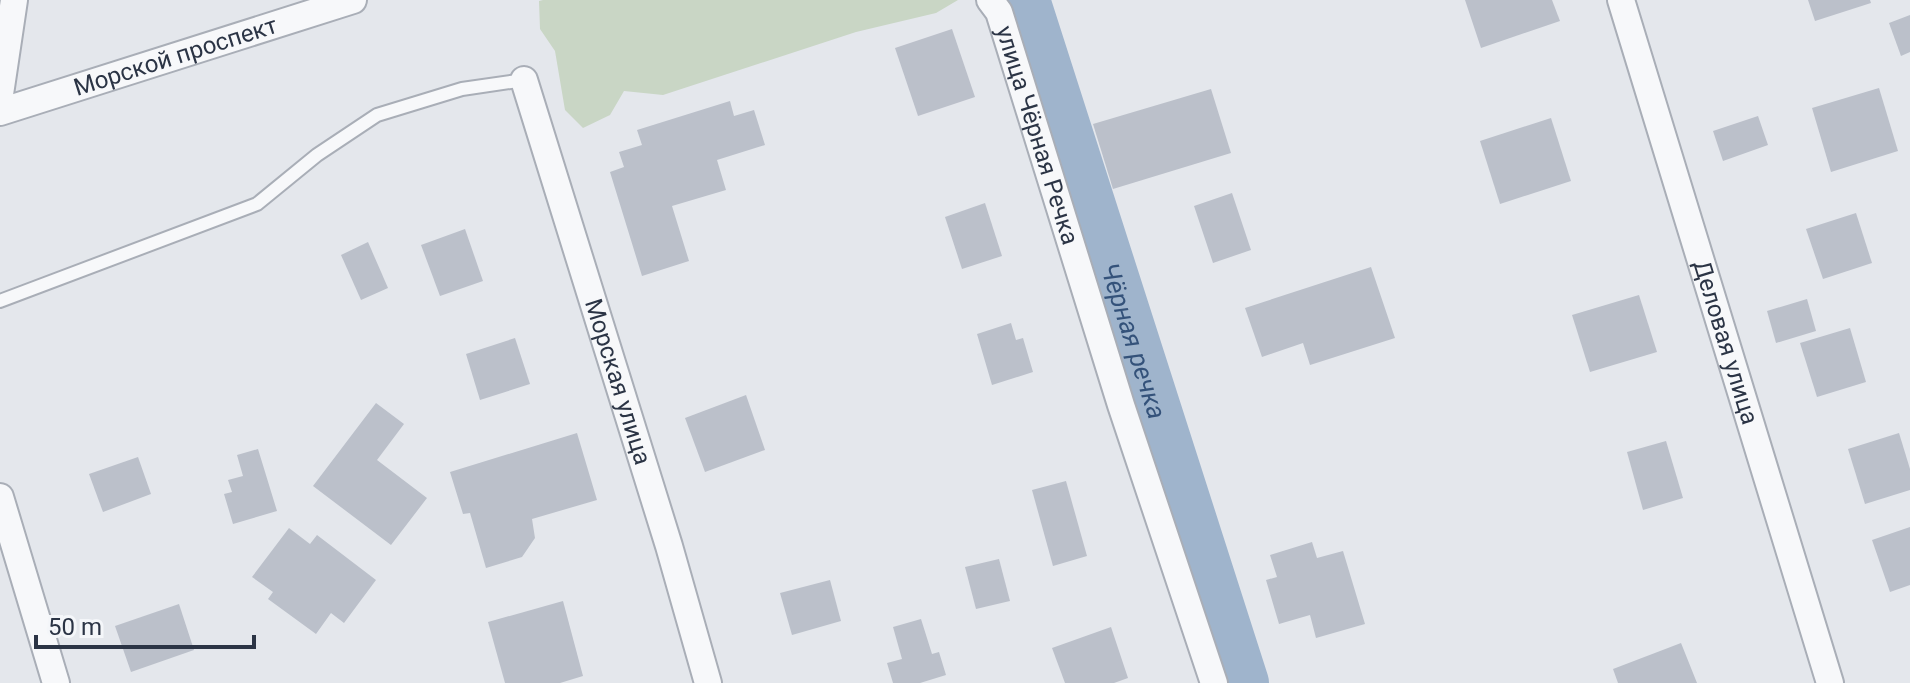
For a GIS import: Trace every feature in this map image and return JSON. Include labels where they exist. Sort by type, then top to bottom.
[{"type":"street","points":[[0,94],[14,0]]},
{"type":"street","name":"Морской проспект","points":[[0,112],[353,0]]},
{"type":"street","name":"улица Чёрная Речка","points":[[990,0],[999,12],[1121,405],[1214,683]]},
{"type":"street","name":"Деловая улица","points":[[1621,0],[1830,683]]},
{"type":"street","name":"Морская улица","points":[[524,80],[669,546],[708,683]]},
{"type":"street","points":[[0,497],[56,683]]},
{"type":"lane","points":[[0,301],[257,204],[317,155],[377,115],[462,89],[524,80]]},
{"type":"green space","points":[[958,0],[936,13],[856,32],[663,95],[624,91],[610,115],[583,128],[565,110],[555,51],[540,29],[539,1]]},
{"type":"building","points":[[1465,0],[1552,0],[1560,21],[1481,48]]},
{"type":"building","points":[[1808,0],[1870,0],[1871,3],[1815,21]]},
{"type":"building","points":[[1910,15],[1910,52],[1901,56],[1889,23]]},
{"type":"building","points":[[952,29],[975,97],[918,116],[895,48]]},
{"type":"building","points":[[1879,88],[1898,151],[1831,172],[1812,108]]},
{"type":"building","points":[[1211,89],[1231,153],[1113,189],[1093,124]]},
{"type":"building","points":[[730,101],[734,116],[754,110],[765,145],[717,160],[726,190],[672,206],[689,261],[642,276],[610,172],[624,167],[619,152],[642,145],[637,130]]},
{"type":"building","points":[[1758,116],[1768,145],[1723,161],[1713,131]]},
{"type":"building","points":[[1551,118],[1571,181],[1500,204],[1480,141]]},
{"type":"building","points":[[1232,193],[1251,250],[1213,263],[1194,206]]},
{"type":"building","points":[[985,203],[1002,256],[962,269],[945,217]]},
{"type":"building","points":[[1856,213],[1872,263],[1823,279],[1806,229]]},
{"type":"building","points":[[465,229],[483,281],[440,296],[421,245]]},
{"type":"building","points":[[368,242],[388,288],[361,300],[341,255]]},
{"type":"building","points":[[1371,267],[1395,338],[1310,365],[1303,343],[1262,357],[1245,308]]},
{"type":"building","points":[[1639,295],[1657,352],[1590,372],[1572,315]]},
{"type":"building","points":[[1807,299],[1816,331],[1776,343],[1767,311]]},
{"type":"building","points":[[1011,323],[1016,340],[1023,338],[1033,372],[992,385],[977,334]]},
{"type":"building","points":[[1850,328],[1866,382],[1817,397],[1800,343]]},
{"type":"building","points":[[515,338],[530,384],[480,400],[466,354]]},
{"type":"building","points":[[746,395],[765,450],[705,472],[685,418]]},
{"type":"building","points":[[376,403],[404,424],[377,460],[427,498],[391,545],[313,486]]},
{"type":"building","points":[[577,433],[597,500],[532,519],[535,538],[522,557],[486,568],[470,513],[463,514],[450,472]]},
{"type":"building","points":[[1899,433],[1910,469],[1910,490],[1865,504],[1848,449]]},
{"type":"building","points":[[1666,441],[1683,498],[1643,510],[1627,452]]},
{"type":"building","points":[[258,449],[277,511],[233,524],[224,494],[232,492],[228,480],[243,476],[237,455]]},
{"type":"building","points":[[138,457],[151,494],[103,512],[89,474]]},
{"type":"building","points":[[1066,481],[1087,556],[1053,566],[1032,490]]},
{"type":"building","points":[[1910,527],[1910,585],[1890,592],[1872,540]]},
{"type":"building","points":[[289,528],[310,544],[317,535],[376,580],[344,623],[331,613],[316,634],[268,599],[273,592],[252,577]]},
{"type":"building","points":[[1312,542],[1317,558],[1343,551],[1365,624],[1316,638],[1310,615],[1279,624],[1266,580],[1277,577],[1270,555]]},
{"type":"building","points":[[999,559],[1010,601],[976,609],[965,567]]},
{"type":"building","points":[[830,580],[841,621],[792,635],[780,593]]},
{"type":"building","points":[[563,601],[583,676],[560,683],[505,683],[488,622]]},
{"type":"building","points":[[179,604],[194,650],[131,672],[115,626]]},
{"type":"building","points":[[921,619],[932,654],[939,652],[946,675],[920,683],[893,683],[887,663],[902,659],[893,627]]},
{"type":"building","points":[[1111,627],[1128,678],[1114,683],[1065,683],[1052,648]]},
{"type":"building","points":[[1681,643],[1697,683],[1618,683],[1613,669]]},
{"type":"waterway","name":"Чёрная речка","points":[[1024,0],[1243,683]]}]
